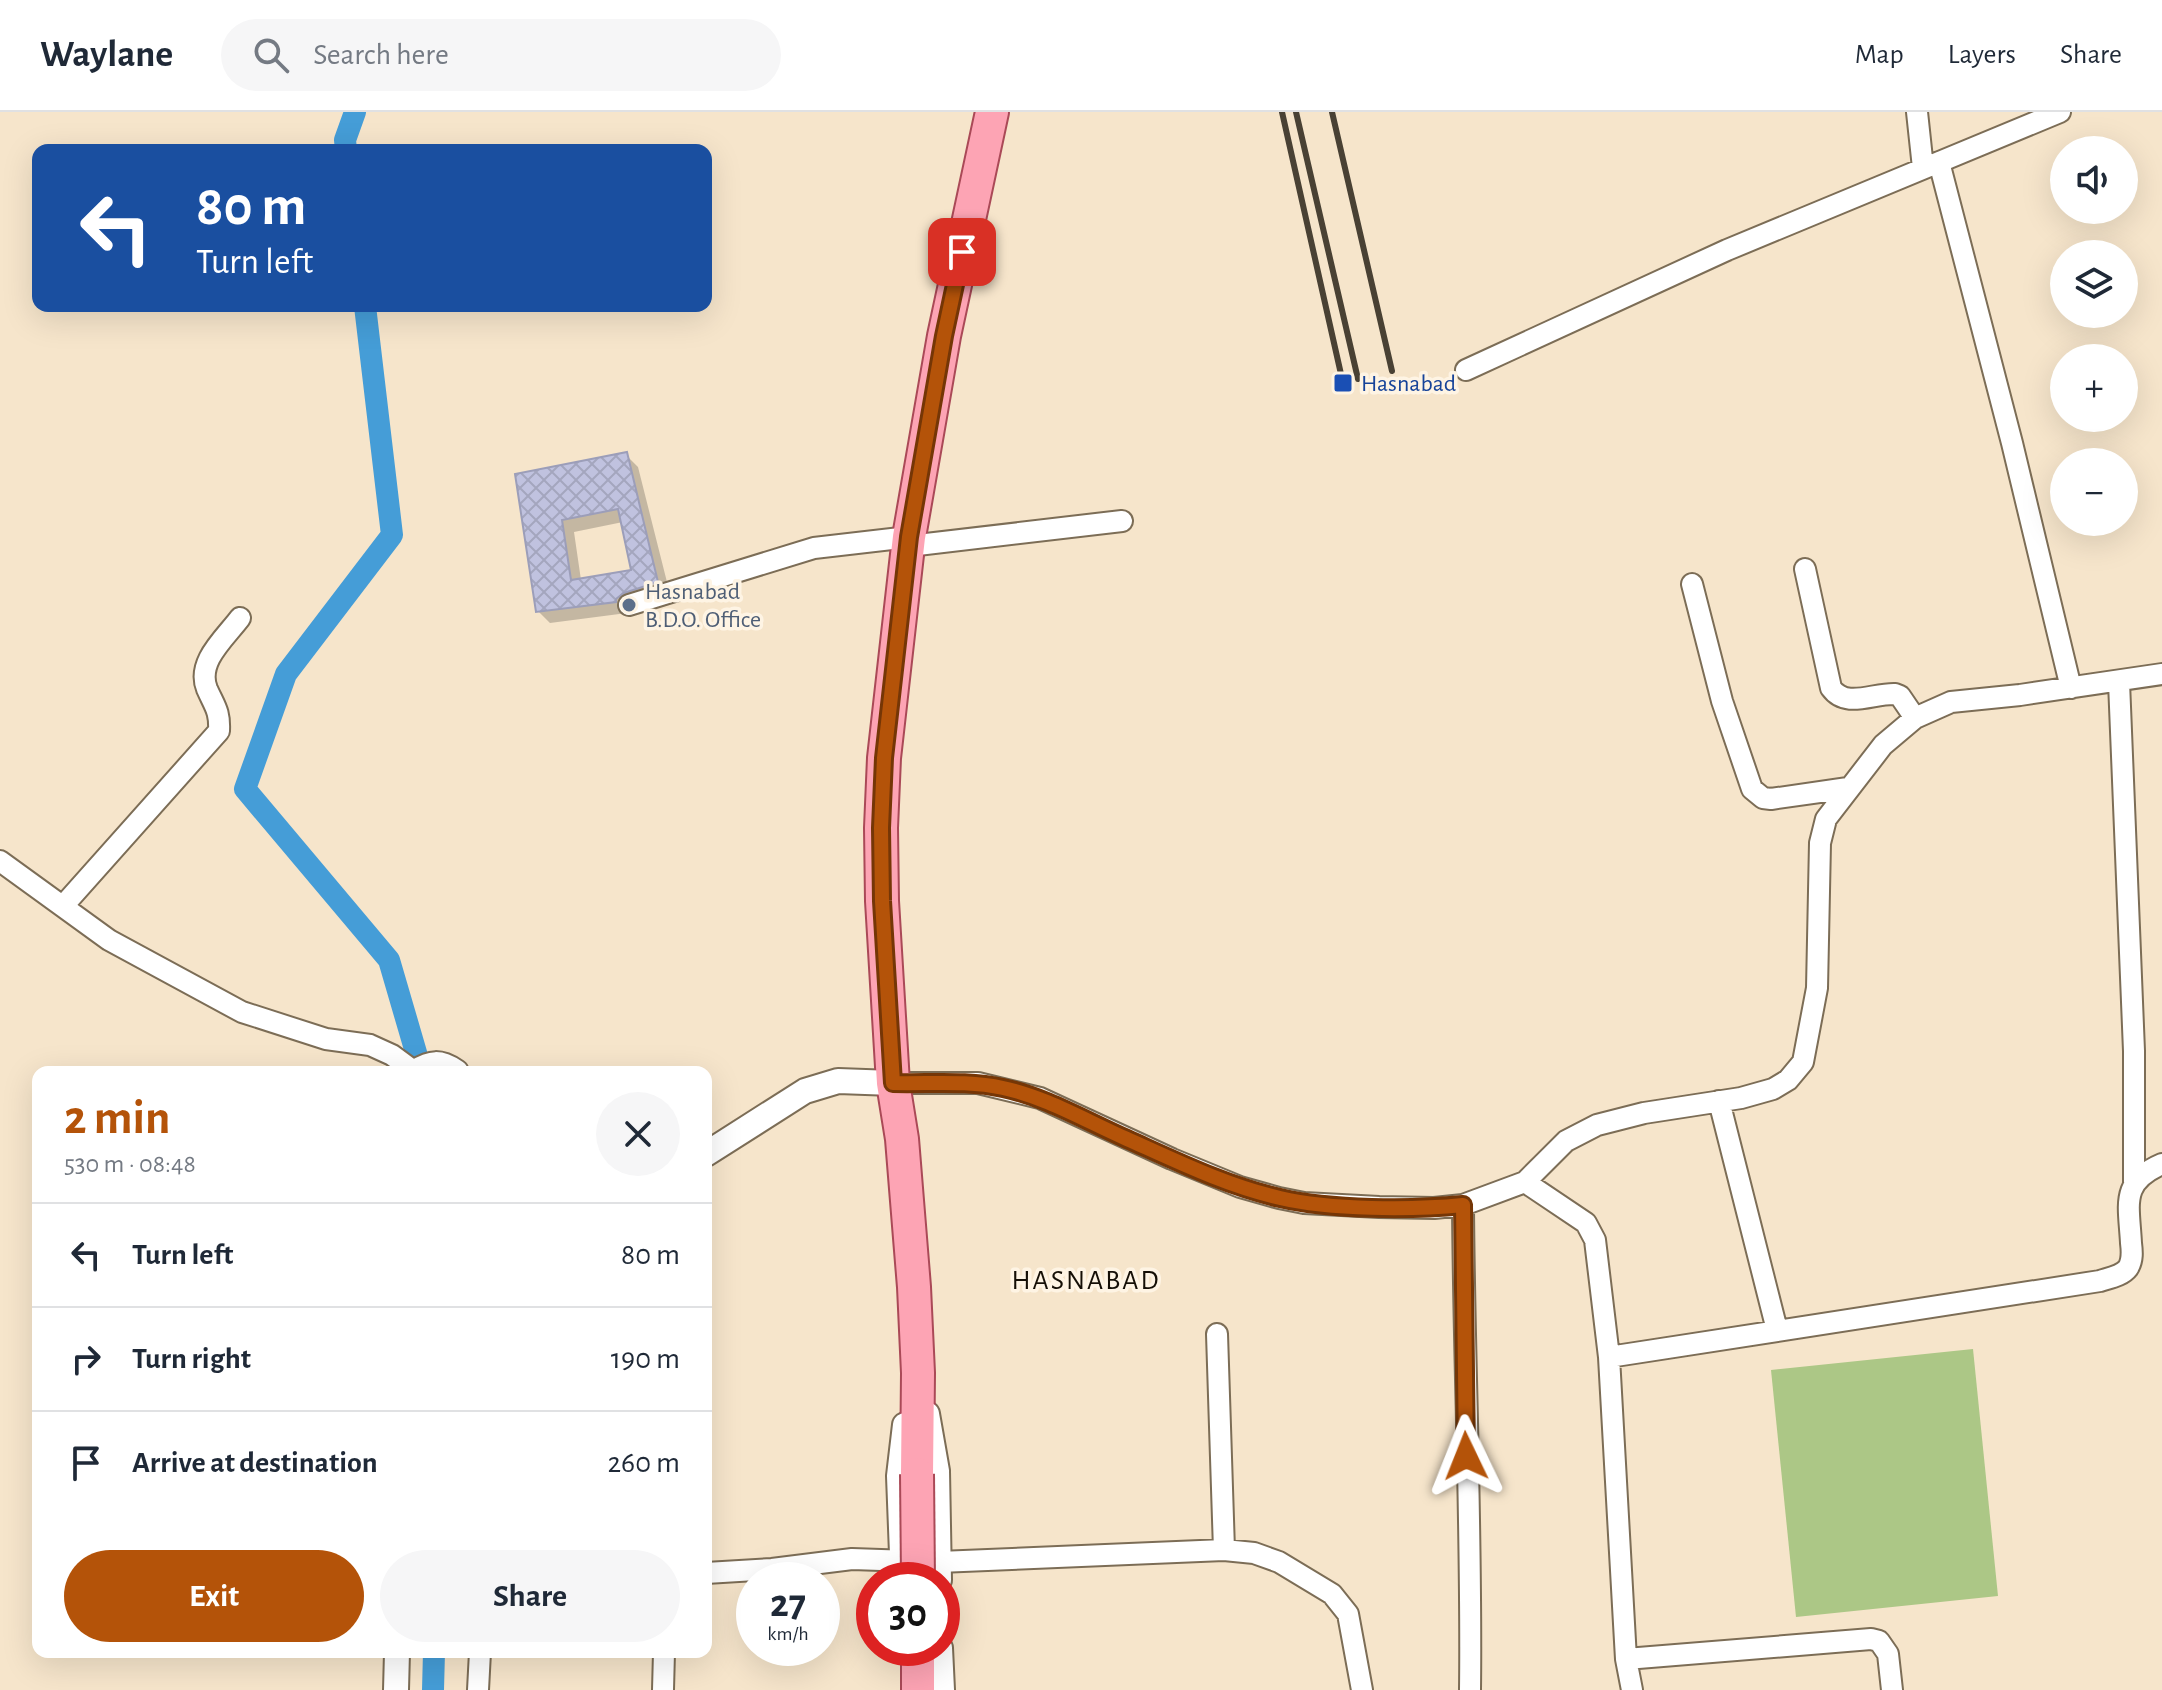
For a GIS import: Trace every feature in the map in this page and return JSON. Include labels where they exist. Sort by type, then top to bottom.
[{"type":"main road","points":[[920,1562],[918,1373],[909,1213],[893,1083],[882,901],[884,758],[909,541],[944,336],[992,112]]},
{"type":"main road","points":[[918,1666],[918,1690]]},
{"type":"street","points":[[1917,112],[2012,443],[2071,688]]},
{"type":"street","points":[[1466,370],[1727,250],[2060,112]]},
{"type":"street","points":[[629,605],[814,548],[1122,521]]},
{"type":"street","points":[[1805,569],[1831,688],[1835,694],[1848,699],[1895,694],[1900,696],[1915,718]]},
{"type":"street","points":[[1692,584],[1722,701],[1752,789],[1763,798],[1771,799],[1848,788]]},
{"type":"street","points":[[63,906],[219,731],[220,713],[205,686],[204,670],[209,658],[240,618]]},
{"type":"street","points":[[712,1150],[781,1105],[813,1088],[838,1081],[978,1083],[1040,1098],[1172,1159],[1240,1187],[1279,1198],[1304,1203],[1379,1207],[1463,1205],[1525,1182],[1566,1141],[1588,1129],[1644,1113],[1773,1089],[1788,1080],[1803,1062],[1817,988],[1822,829],[1834,806],[1883,745],[1915,718],[1951,702],[2162,674]]},
{"type":"street","points":[[1609,1357],[2100,1281],[2128,1269],[2132,1258],[2129,1197],[2134,1182],[2134,1051],[2119,682]]},
{"type":"street","points":[[0,861],[109,940],[242,1012],[326,1039],[370,1045],[407,1066]]},
{"type":"street","points":[[427,1066],[435,1062],[447,1066]]},
{"type":"street","points":[[1719,1101],[1777,1330]]},
{"type":"street","points":[[2134,1182],[2145,1171],[2162,1164]]},
{"type":"street","points":[[1525,1182],[1586,1223],[1595,1240],[1609,1357],[1626,1659],[1632,1690]]},
{"type":"street","points":[[1463,1205],[1464,1377],[1471,1571],[1470,1690]]},
{"type":"street","points":[[1217,1334],[1224,1550]]},
{"type":"street","points":[[918,1373],[937,1471],[922,1562]]},
{"type":"street","points":[[918,1373],[908,1401],[899,1476],[918,1562]]},
{"type":"street","points":[[960,1570],[1224,1550],[1254,1553],[1279,1562],[1332,1594],[1348,1614],[1362,1690]]},
{"type":"street","points":[[712,1573],[852,1559],[867,1562]]},
{"type":"street","points":[[1626,1659],[1871,1639],[1879,1641],[1888,1654],[1892,1690]]},
{"type":"street","points":[[396,1690],[397,1658]]},
{"type":"street","points":[[478,1690],[480,1658]]},
{"type":"street","points":[[663,1690],[664,1658]]},
{"type":"street","points":[[905,1666],[906,1690]]},
{"type":"street","points":[[941,1666],[942,1690]]},
{"type":"green space","points":[[1973,1349],[1998,1596],[1796,1617],[1771,1370]]},
{"type":"building","points":[[627,452],[658,582],[624,593],[616,602],[536,612],[515,474]],"holes":[[[618,509],[631,570],[571,580],[562,520]]]},
{"type":"waterway","points":[[345,144],[355,112]]},
{"type":"waterway","points":[[366,312],[392,535],[286,674],[245,789],[389,960],[417,1056]]},
{"type":"waterway","points":[[433,1690],[434,1658]]},
{"type":"railway","points":[[1282,112],[1343,383]]},
{"type":"railway","points":[[1296,112],[1358,379]]},
{"type":"railway","points":[[1332,112],[1392,371]]},
{"type":"place","name":"Hasnabad","points":[[1343,383]]},
{"type":"place","name":"Hasnabad B.D.O. Office","points":[[629,605]]},
{"type":"district","name":"HASNABAD","points":[[1086,1279]]},
{"type":"route","points":[[962,252],[909,537],[884,758],[882,901],[893,1083],[978,1083],[1040,1098],[1172,1159],[1240,1187],[1279,1198],[1304,1203],[1379,1207],[1463,1205],[1466,1456]]}]
